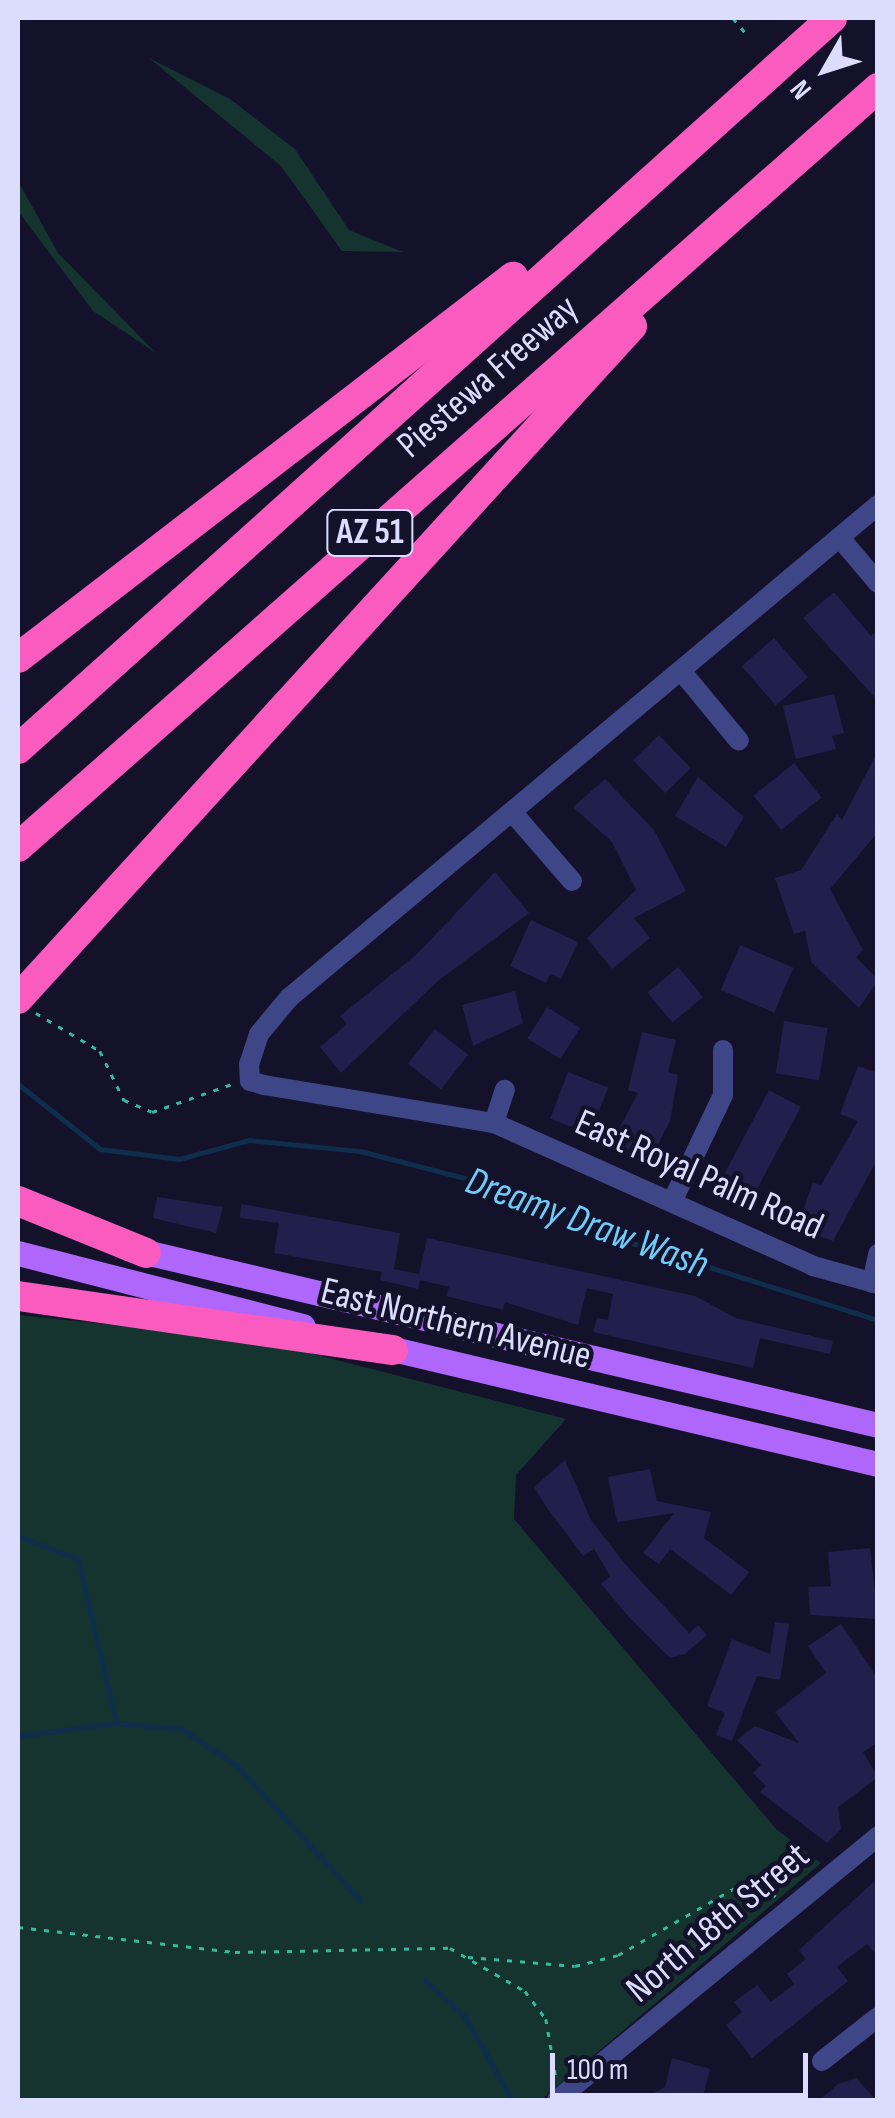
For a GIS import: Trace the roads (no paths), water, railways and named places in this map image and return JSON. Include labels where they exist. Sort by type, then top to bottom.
[{"type":"highway","name":"Piestewa Freeway","points":[[18,749],[660,168],[832,18]]},
{"type":"highway","name":"Piestewa Freeway","points":[[18,847],[878,88]]},
{"type":"highway","points":[[18,658],[660,168]]},
{"type":"highway","points":[[24,1005],[726,223]]},
{"type":"highway","points":[[18,1201],[146,1253]]},
{"type":"highway","points":[[18,1296],[393,1350]]},
{"type":"main road","name":"East Northern Avenue","points":[[18,1217],[146,1253],[878,1425]]},
{"type":"main road","name":"East Northern Avenue","points":[[18,1253],[393,1350],[878,1464]]},
{"type":"street","points":[[572,881],[513,813],[878,505]]},
{"type":"street","points":[[840,538],[878,583]]},
{"type":"street","points":[[682,672],[739,740]]},
{"type":"street","name":"East Royal Palm Road","points":[[513,813],[289,998],[259,1034],[250,1082],[494,1124],[672,1202],[875,1283]]},
{"type":"street","points":[[672,1202],[723,1095],[722,1050]]},
{"type":"street","points":[[494,1124],[505,1090]]},
{"type":"street","points":[[875,1283],[878,1254]]},
{"type":"street","name":"North 18th Street","points":[[558,2099],[877,1837]]},
{"type":"street","points":[[822,2061],[878,2017]]},
{"type":"waterway","name":"Dreamy Draw Wash","points":[[18,1084],[100,1149],[179,1159],[249,1140],[360,1151],[538,1197],[613,1237],[878,1320]]},
{"type":"waterway","points":[[18,1536],[78,1559],[116,1722]]},
{"type":"waterway","points":[[18,1736],[116,1723],[182,1729],[237,1766],[361,1901]]},
{"type":"waterway","points":[[425,1980],[465,2017],[512,2100]]}]
